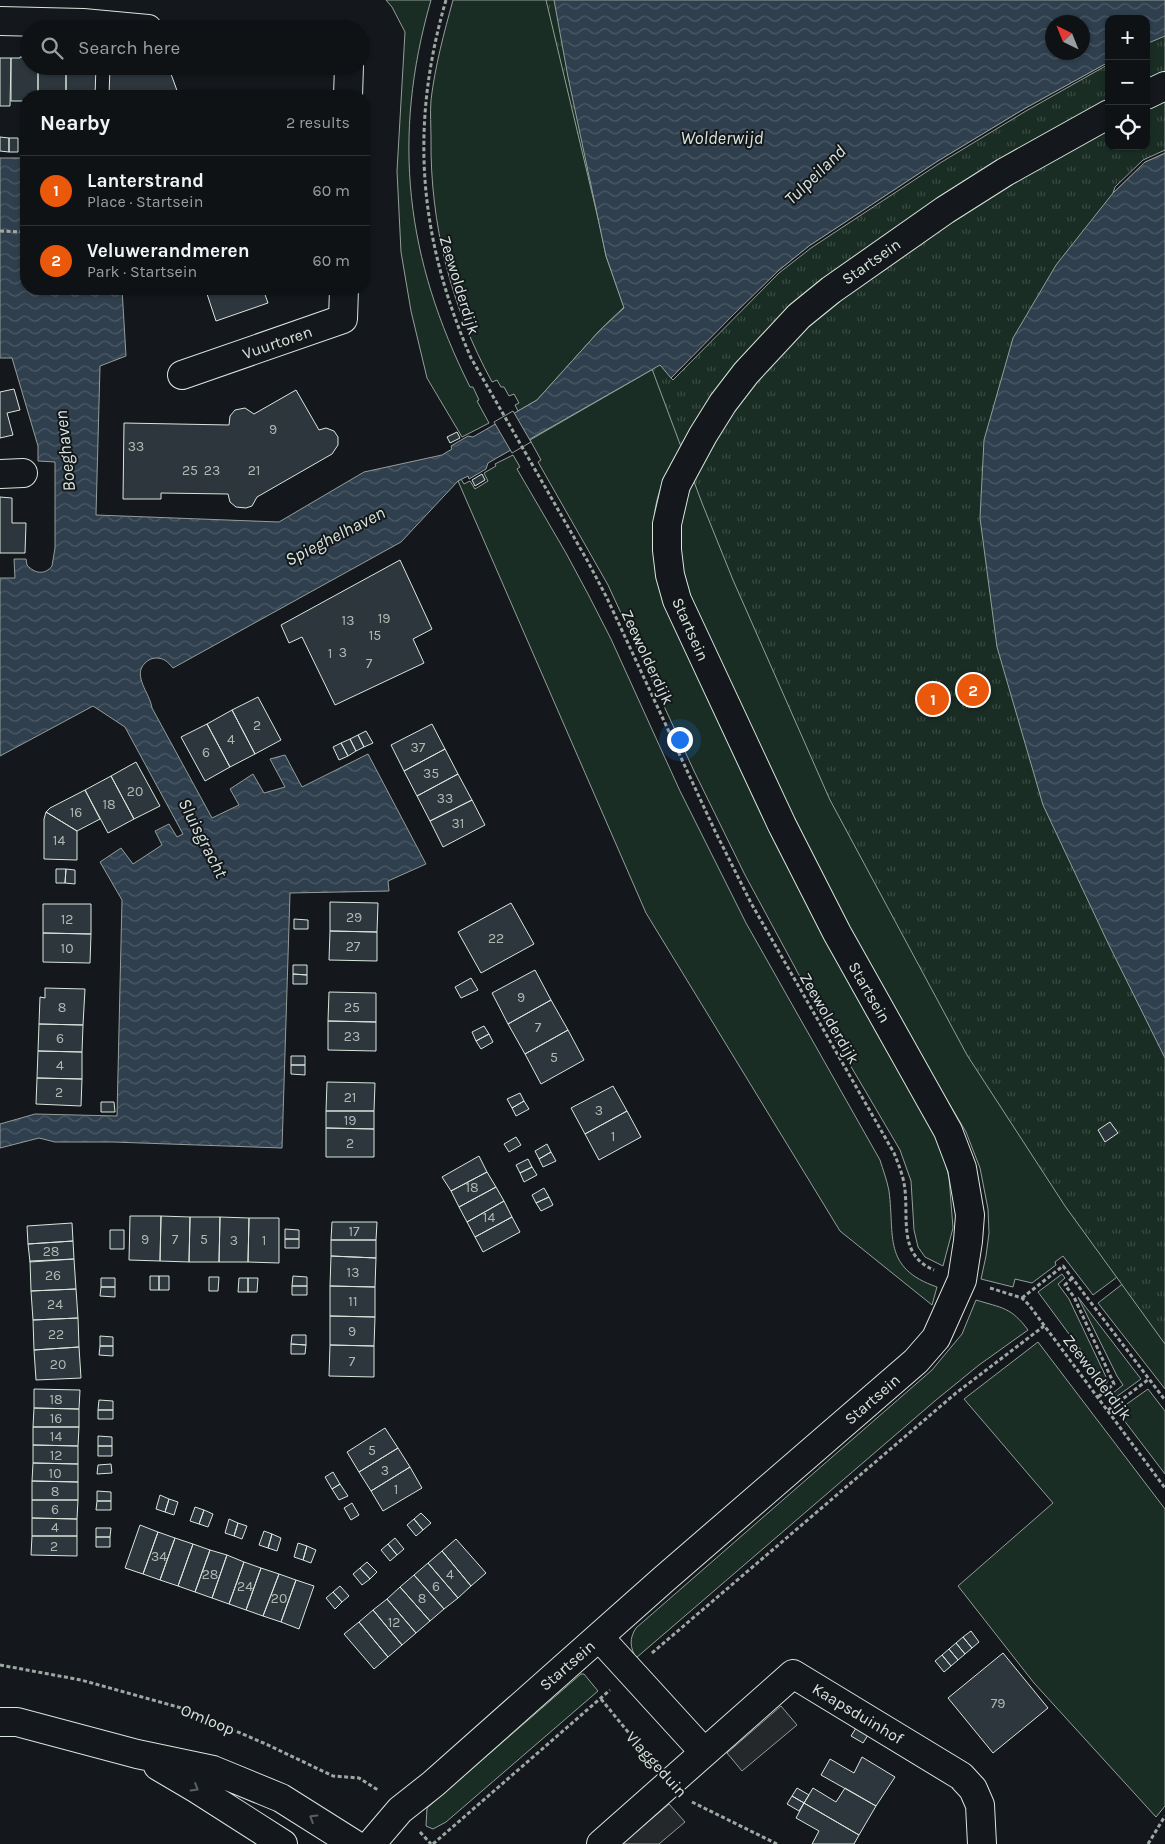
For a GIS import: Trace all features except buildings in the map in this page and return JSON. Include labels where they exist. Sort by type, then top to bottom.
[{"type":"street","points":[[0,20],[20,20]]},
{"type":"street","points":[[348,75],[348,90]]},
{"type":"street","points":[[1150,93],[1165,86]]},
{"type":"street","name":"Startsein","points":[[372,1844],[400,1810],[433,1784],[916,1361],[936,1338],[962,1280],[970,1215],[962,1168],[948,1131],[837,933],[723,700],[677,600],[670,575],[667,550],[667,524],[676,485],[703,435],[746,373],[799,316],[830,290],[945,210],[1004,172],[1105,116]]},
{"type":"street","name":"Vuurtoren","points":[[182,375],[344,319],[344,295]]},
{"type":"street","points":[[600,1636],[704,1752],[601,1844]]},
{"type":"street","name":"Kaapsduinhof","points":[[704,1752],[793,1674],[961,1776],[974,1788],[980,1805],[982,1844]]},
{"type":"street","points":[[0,1722],[17,1722],[137,1754],[213,1770],[281,1798],[354,1844]]},
{"type":"street","points":[[137,1754],[197,1789],[283,1844]]},
{"type":"path","name":"Zeewolderdijk","points":[[446,0],[431,58],[425,102],[424,188],[440,271],[459,331],[471,358],[607,598],[751,903],[894,1153],[904,1184],[907,1231],[911,1251],[928,1268],[962,1280]]},
{"type":"path","points":[[0,232],[20,232]]},
{"type":"path","points":[[1004,1292],[1022,1298],[1063,1266],[1165,1400]]},
{"type":"path","points":[[1072,1278],[1065,1285],[1074,1297],[1114,1384],[1098,1397]]},
{"type":"path","name":"Zeewolderdijk","points":[[1022,1298],[1165,1488]]},
{"type":"path","points":[[433,1844],[631,1671],[956,1393],[1044,1326]]},
{"type":"path","points":[[1108,1410],[1149,1379]]},
{"type":"path","name":"Omloop","points":[[0,1665],[81,1680],[185,1709],[333,1776],[359,1778],[376,1788],[400,1810]]},
{"type":"path","name":"Vlaggeduin","points":[[601,1698],[670,1782],[692,1802],[777,1844]]},
{"type":"path","points":[[1148,1844],[1165,1816]]},
{"type":"green space","points":[[386,0],[431,0],[419,51],[411,101],[409,150],[412,198],[419,245],[431,292],[448,339],[489,423],[462,437],[427,378],[411,311],[401,252],[397,171],[405,32],[392,7]]},
{"type":"green space","points":[[453,0],[554,0],[606,256],[624,307],[600,330],[537,400],[518,411],[515,405],[519,403],[514,394],[509,396],[497,380],[492,382],[465,324],[454,295],[446,264],[434,202],[431,100],[437,62]]},
{"type":"green space","points":[[546,0],[1165,0],[1165,1344],[1065,1206],[967,1055],[830,800],[733,580],[702,503],[602,235]]},
{"type":"green space","points":[[1105,149],[1109,150],[1164,1242],[1093,1295],[1063,1256],[1055,1262],[1056,1265],[1032,1283],[1015,1279],[1013,1287],[981,1279],[989,1233],[988,1209],[980,1168],[966,1132],[886,997],[815,864],[689,595],[682,563],[680,534],[685,504],[696,474]]},
{"type":"green space","points":[[660,365],[692,428],[668,471],[659,494],[654,518],[654,546],[939,1140],[949,1177],[953,1228],[943,1266],[925,1257],[918,1247],[914,1230],[911,1181],[900,1150],[819,1012],[745,875],[694,771],[608,585],[538,462],[541,460],[530,440]]},
{"type":"green space","points":[[513,455],[520,467],[517,469],[566,553],[611,639],[680,791],[746,923],[880,1160],[889,1191],[892,1236],[895,1249],[899,1260],[907,1270],[919,1279],[937,1287],[932,1305],[840,1231],[646,913],[458,481],[461,479],[464,484],[470,481],[475,489],[488,481],[484,473],[496,466],[495,464]]},
{"type":"green space","points":[[1165,1251],[1165,1389],[1098,1303]]},
{"type":"green space","points":[[1062,1274],[1065,1278],[1058,1284],[1069,1299],[1108,1381],[1106,1384],[1038,1292]]},
{"type":"green space","points":[[1078,1297],[1141,1379],[1116,1397],[1113,1393],[1123,1385]]},
{"type":"green space","points":[[976,1300],[1005,1309],[1022,1322],[1028,1330],[979,1365],[936,1400],[636,1658],[631,1643],[636,1628],[932,1370],[962,1334]]},
{"type":"green space","points":[[1038,1342],[1165,1509],[1165,1806],[1156,1817],[1034,1683],[958,1586],[1053,1503],[964,1399]]},
{"type":"green space","points":[[1148,1389],[1165,1411],[1165,1474],[1117,1411]]},
{"type":"green space","points":[[581,1674],[584,1674],[598,1691],[446,1822],[433,1829],[426,1826],[427,1808]]},
{"type":"shaded area","points":[[781,1706],[797,1725],[742,1771],[727,1753]]},
{"type":"shaded area","points":[[669,1804],[685,1822],[659,1844],[622,1844]]},
{"type":"water","points":[[554,0],[1165,0],[1165,36],[1150,42],[1150,15],[1105,15],[1105,64],[1024,109],[938,161],[809,246],[778,271],[671,378],[660,365],[488,463],[486,469],[469,479],[468,476],[458,481],[401,542],[173,668],[166,661],[159,658],[145,663],[140,673],[152,708],[212,818],[239,805],[230,789],[253,774],[264,793],[285,787],[270,759],[285,755],[302,787],[368,754],[426,864],[388,881],[389,891],[290,893],[282,1148],[113,1142],[55,1142],[39,1138],[0,1148],[0,1124],[35,1114],[117,1116],[122,900],[100,862],[121,848],[133,864],[162,845],[155,831],[169,824],[177,837],[183,834],[125,727],[93,706],[0,756],[0,578],[15,578],[14,559],[26,559],[27,565],[37,572],[46,571],[52,566],[55,548],[55,462],[38,461],[38,446],[12,358],[0,358],[0,158],[20,158],[20,295],[122,295],[126,356],[100,366],[96,515],[279,522],[364,472],[442,455],[452,449],[451,446],[468,436],[473,437],[537,400],[600,330],[624,308],[606,256],[568,77]]},
{"type":"water","points":[[1165,153],[1165,1058],[1043,805],[997,647],[980,518],[984,440],[1013,338],[1056,265],[1113,193],[1145,162]]},
{"type":"pier","points":[[1105,64],[1105,66],[940,163],[811,248],[779,273],[673,380],[671,378],[778,271],[809,246],[938,161],[1024,109]]},
{"type":"pier","points":[[1165,150],[1165,153],[1145,162],[1113,193],[1115,187],[1143,160]]},
{"type":"pier","points":[[513,411],[531,442],[512,453],[494,422]]},
{"type":"place","name":"Veluwerandmeren","points":[[973,690]]},
{"type":"place","name":"Lanterstrand","points":[[933,699]]},
{"type":"water label","name":"Wolderwijd","points":[[722,138]]},
{"type":"water label","name":"Tulpeiland","points":[[815,175]]},
{"type":"water label","name":"Boeghaven","points":[[65,451]]},
{"type":"water label","name":"Spieghelhaven","points":[[335,536]]},
{"type":"water label","name":"Sluisgracht","points":[[203,838]]}]
